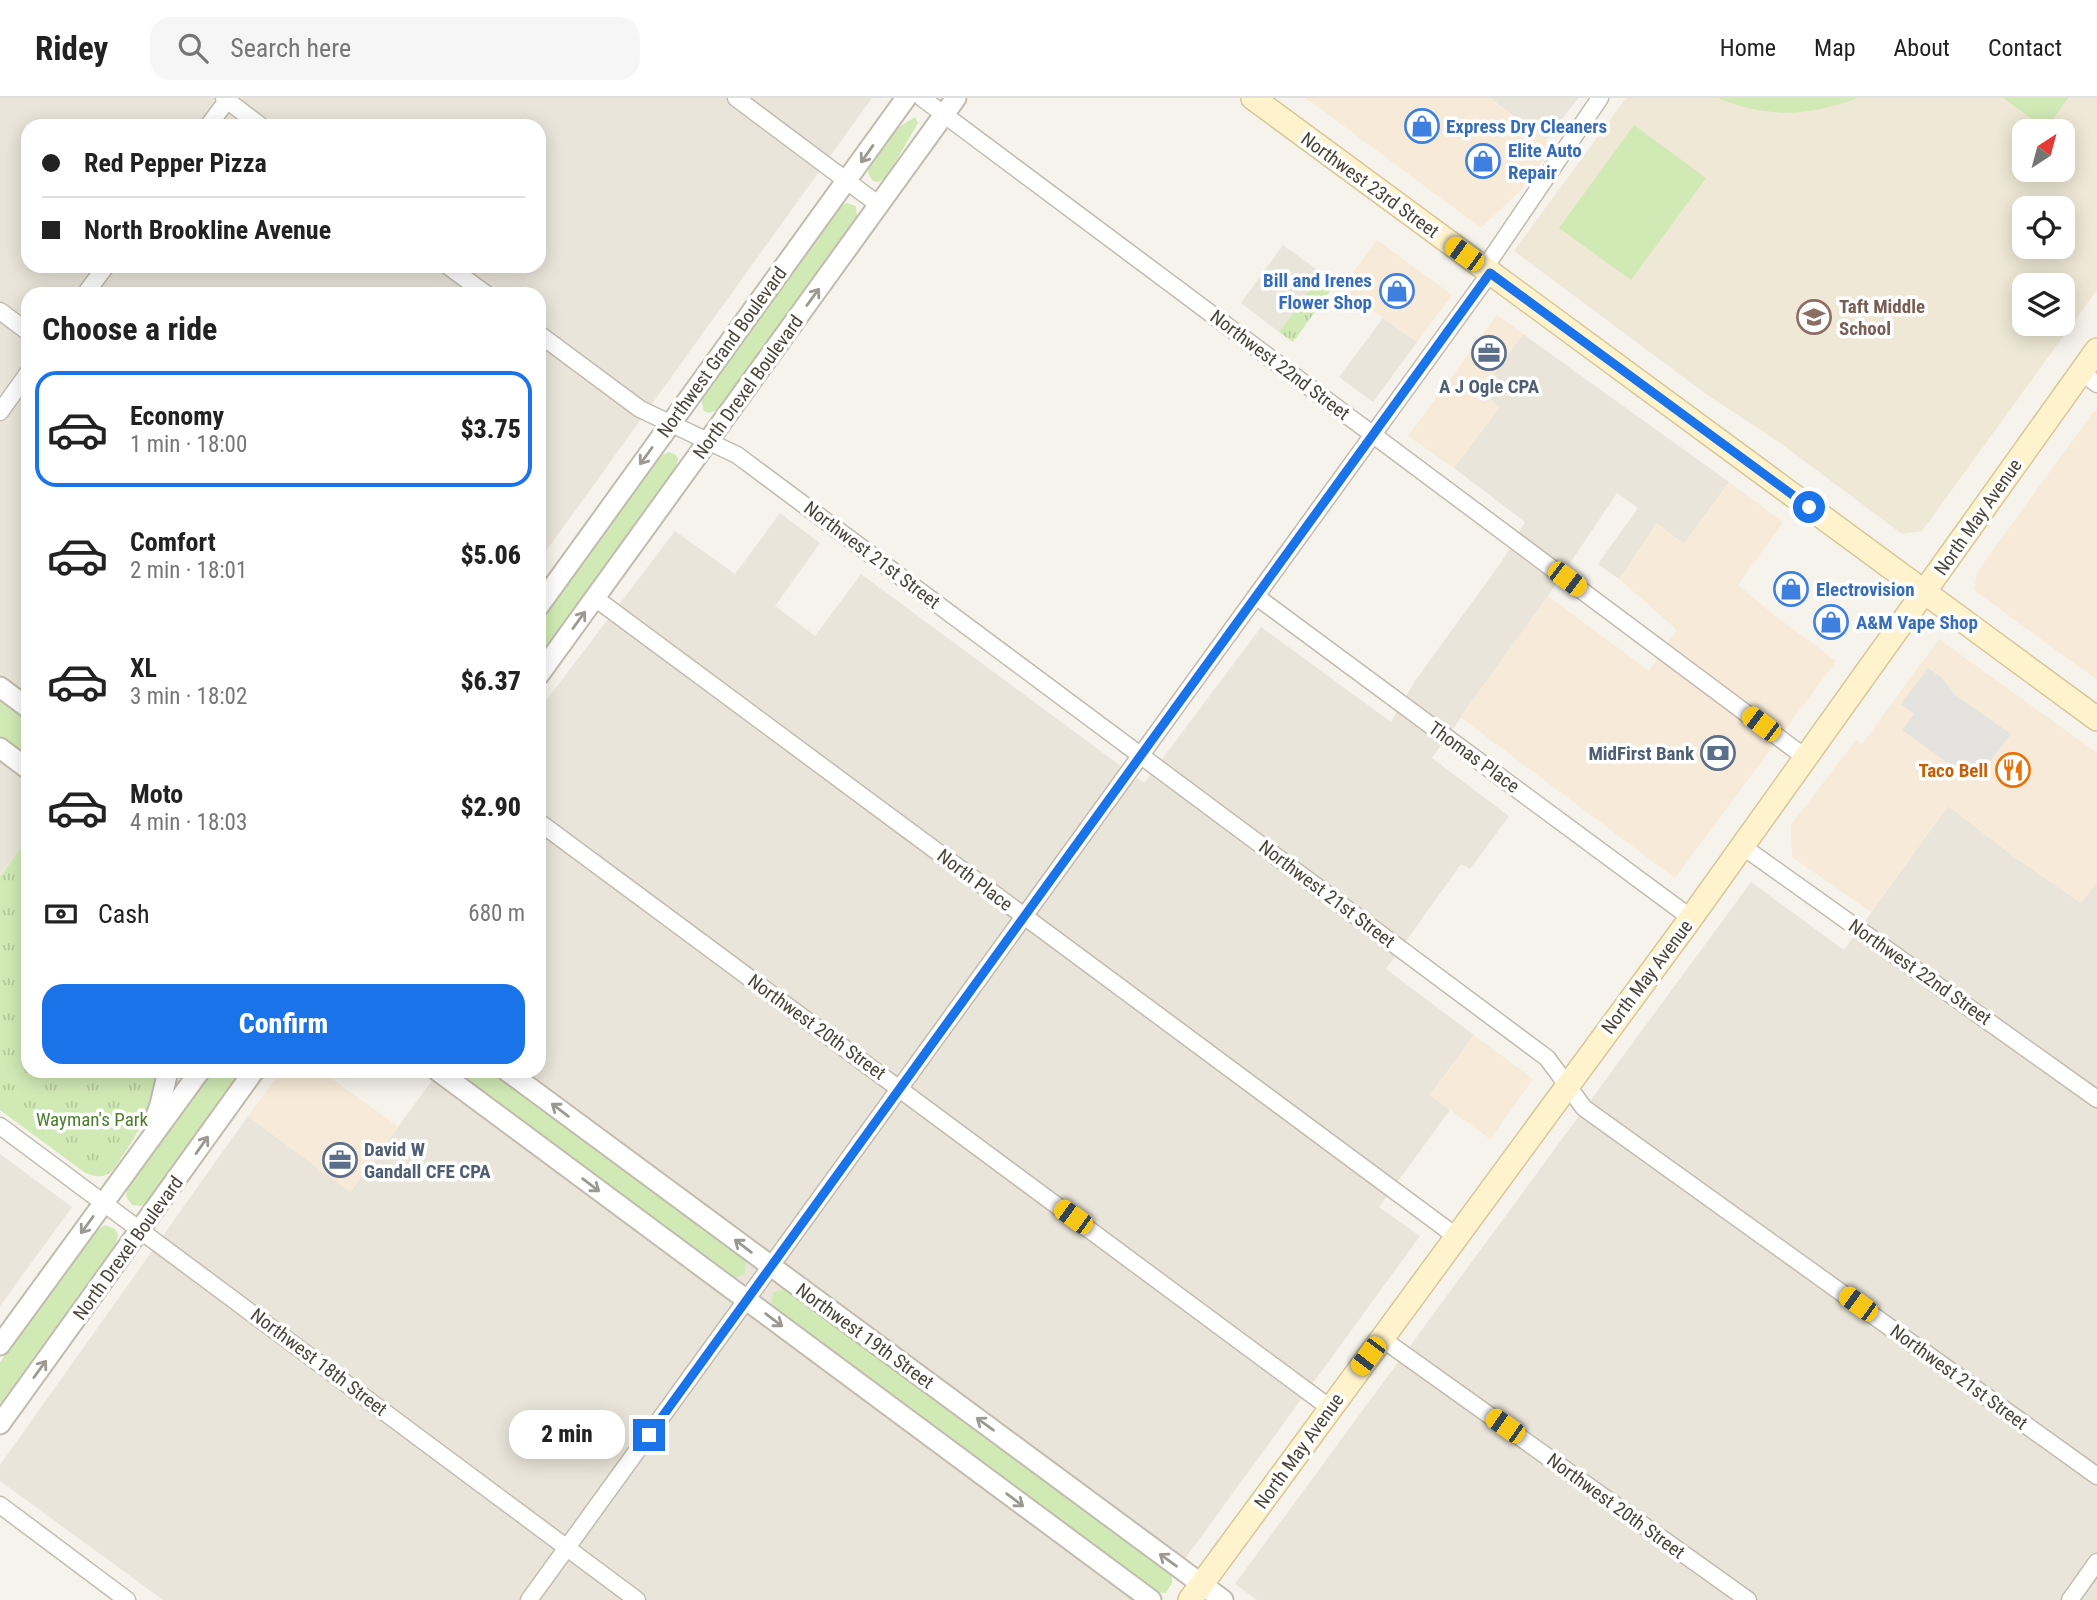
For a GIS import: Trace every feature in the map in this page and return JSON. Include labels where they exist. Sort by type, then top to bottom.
[{"type":"main road","name":"Northwest 23rd Street","points":[[1253,98],[2097,719]]},
{"type":"main road","name":"North May Avenue","points":[[1196,1592],[1925,593],[2089,378],[2097,350]]},
{"type":"street","points":[[736,98],[879,205]]},
{"type":"street","name":"Northwest Grand Boulevard","points":[[546,596],[906,98]]},
{"type":"street","name":"Northwest 22nd Street","points":[[922,98],[1806,758]]},
{"type":"street","name":"North Drexel Boulevard","points":[[546,666],[957,98]]},
{"type":"street","points":[[529,1600],[1375,436],[1600,98]]},
{"type":"street","points":[[213,119],[227,99],[252,119]]},
{"type":"street","points":[[458,273],[476,287]]},
{"type":"street","points":[[0,312],[21,327]]},
{"type":"street","name":"Northwest 21st Street","points":[[546,339],[640,409],[737,455],[1547,1058],[1584,1108],[2097,1476]]},
{"type":"street","points":[[0,412],[21,383]]},
{"type":"street","name":"Thomas Place","points":[[1257,597],[1690,918]]},
{"type":"street","name":"North Place","points":[[595,598],[1457,1237]]},
{"type":"street","points":[[0,687],[21,703]]},
{"type":"street","points":[[0,748],[21,764]]},
{"type":"street","name":"Northwest 20th Street","points":[[546,827],[1329,1408]]},
{"type":"street","name":"Northwest 22nd Street","points":[[1742,846],[2097,1099]]},
{"type":"street","points":[[144,1148],[160,1105],[166,1078]]},
{"type":"street","points":[[0,1345],[195,1078]]},
{"type":"street","name":"North Drexel Boulevard","points":[[0,1424],[249,1078]]},
{"type":"street","points":[[447,1078],[1151,1600]]},
{"type":"street","name":"Northwest 19th Street","points":[[516,1078],[770,1266],[1196,1592],[1223,1600]]},
{"type":"street","name":"Northwest 18th Street","points":[[0,1126],[637,1600]]},
{"type":"street","name":"Northwest 20th Street","points":[[1381,1338],[1748,1600]]},
{"type":"street","points":[[0,1505],[127,1600]]},
{"type":"street","points":[[2070,1600],[2097,1562]]},
{"type":"shaded area","points":[[0,98],[872,98],[546,551],[546,287],[21,287],[21,848],[0,877]]},
{"type":"shaded area","name":"Elite Auto Repair","points":[[1306,98],[1490,98],[1554,146],[1520,191],[1481,228]]},
{"type":"shaded area","points":[[1490,98],[1578,98],[1546,140]]},
{"type":"shaded area","name":"Taft Middle School","points":[[1626,98],[2097,98],[2097,290],[2075,320],[2075,273],[2012,273],[2012,336],[2064,336],[1922,531],[1902,534],[1783,445],[1706,394],[1514,251]]},
{"type":"shaded area","name":"Bill and Irenes Flower Shop","points":[[1377,240],[1452,295],[1417,342],[1342,288]]},
{"type":"shaded area","points":[[1283,245],[1322,273],[1279,332],[1241,303]]},
{"type":"shaded area","points":[[1497,315],[1523,334],[1481,392],[1500,407],[1454,468],[1408,436]]},
{"type":"shaded area","points":[[1383,318],[1417,342],[1373,402],[1339,377]]},
{"type":"shaded area","points":[[1523,334],[1729,482],[1684,544],[1657,524],[1619,579],[1598,564],[1638,508],[1617,493],[1548,596],[1432,758],[1509,816],[1470,869],[1461,864],[1386,969],[1474,1035],[1430,1095],[1450,1110],[1379,1207],[1420,1236],[1155,1600],[163,1600],[0,1481],[0,1465],[248,1116],[350,1192],[434,1078],[546,1078],[546,701],[675,531],[735,574],[780,513],[820,543],[775,606],[815,636],[861,574],[1144,783],[1261,627],[1391,722],[1415,681],[1502,561],[1525,522],[1454,468],[1500,407],[1481,392]]},
{"type":"shaded area","points":[[2094,411],[2097,413],[2097,680],[1974,590],[1977,572]]},
{"type":"shaded area","points":[[1729,482],[1783,522],[1738,585],[1836,661],[1675,878],[1460,717],[1548,596],[1649,671],[1677,630],[1619,579],[1657,523],[1684,544]]},
{"type":"shaded area","points":[[1939,639],[2097,753],[2097,882],[2081,903],[1948,806],[1871,912],[1792,857],[1791,825],[1856,740],[1862,744]]},
{"type":"shaded area","points":[[1928,668],[1941,677],[1955,695],[2011,734],[1974,782],[1902,730],[1914,714],[1901,704]]},
{"type":"shaded area","points":[[1948,806],[2081,903],[2097,882],[2097,1600],[1257,1600],[1235,1584],[1751,882],[1844,950]]},
{"type":"shaded area","points":[[1474,1035],[1533,1079],[1490,1139],[1430,1095]]},
{"type":"shaded area","name":"David W Gandall CFE CPA","points":[[276,1078],[331,1078],[399,1127],[350,1192],[248,1116]]},
{"type":"shaded area","points":[[0,1154],[72,1207],[0,1306]]},
{"type":"green space","points":[[1718,98],[1857,98],[1822,109],[1788,113],[1753,109]]},
{"type":"green space","points":[[2003,98],[2068,98],[2053,119],[2032,119]]},
{"type":"green space","points":[[915,117],[918,123],[886,178],[873,181],[868,173],[869,168],[899,127]]},
{"type":"green space","points":[[1634,125],[1706,178],[1631,280],[1559,228]]},
{"type":"green space","points":[[847,203],[856,206],[857,217],[717,410],[709,413],[704,411],[701,399],[842,205]]},
{"type":"green space","points":[[1322,273],[1336,283],[1293,342],[1279,332]]},
{"type":"green space","points":[[669,452],[676,455],[676,468],[546,646],[546,613],[661,456]]},
{"type":"green space","points":[[0,702],[21,717],[21,754],[0,739]]},
{"type":"green space","name":"Wayman's Park","points":[[21,848],[21,1078],[157,1078],[149,1105],[134,1138],[115,1168],[103,1176],[84,1172],[0,1110],[0,877]]},
{"type":"green space","points":[[206,1078],[237,1078],[147,1202],[142,1206],[132,1205],[126,1196],[128,1186]]},
{"type":"green space","points":[[462,1078],[502,1078],[741,1256],[746,1261],[745,1274],[730,1277]]},
{"type":"green space","points":[[105,1225],[115,1229],[118,1235],[115,1245],[0,1404],[0,1362],[92,1234]]},
{"type":"green space","points":[[787,1290],[1167,1571],[1172,1577],[1172,1583],[1166,1593],[1153,1592],[774,1310],[771,1304],[773,1293]]},
{"type":"place","name":"Express Dry Cleaners","points":[[1422,126]]},
{"type":"place","name":"Elite Auto Repair","points":[[1483,161]]},
{"type":"place","name":"Bill and Irenes Flower Shop","points":[[1397,291]]},
{"type":"place","name":"Taft Middle School","points":[[1814,317]]},
{"type":"place","name":"A J Ogle CPA","points":[[1489,353]]},
{"type":"place","name":"Electrovision","points":[[1791,589]]},
{"type":"place","name":"A&M Vape Shop","points":[[1831,622]]},
{"type":"place","name":"MidFirst Bank","points":[[1718,753]]},
{"type":"place","name":"Taco Bell","points":[[2013,770]]},
{"type":"place","name":"David W Gandall CFE CPA","points":[[340,1160]]},
{"type":"route","points":[[649,1435],[1375,436],[1490,273],[1809,507]]}]
